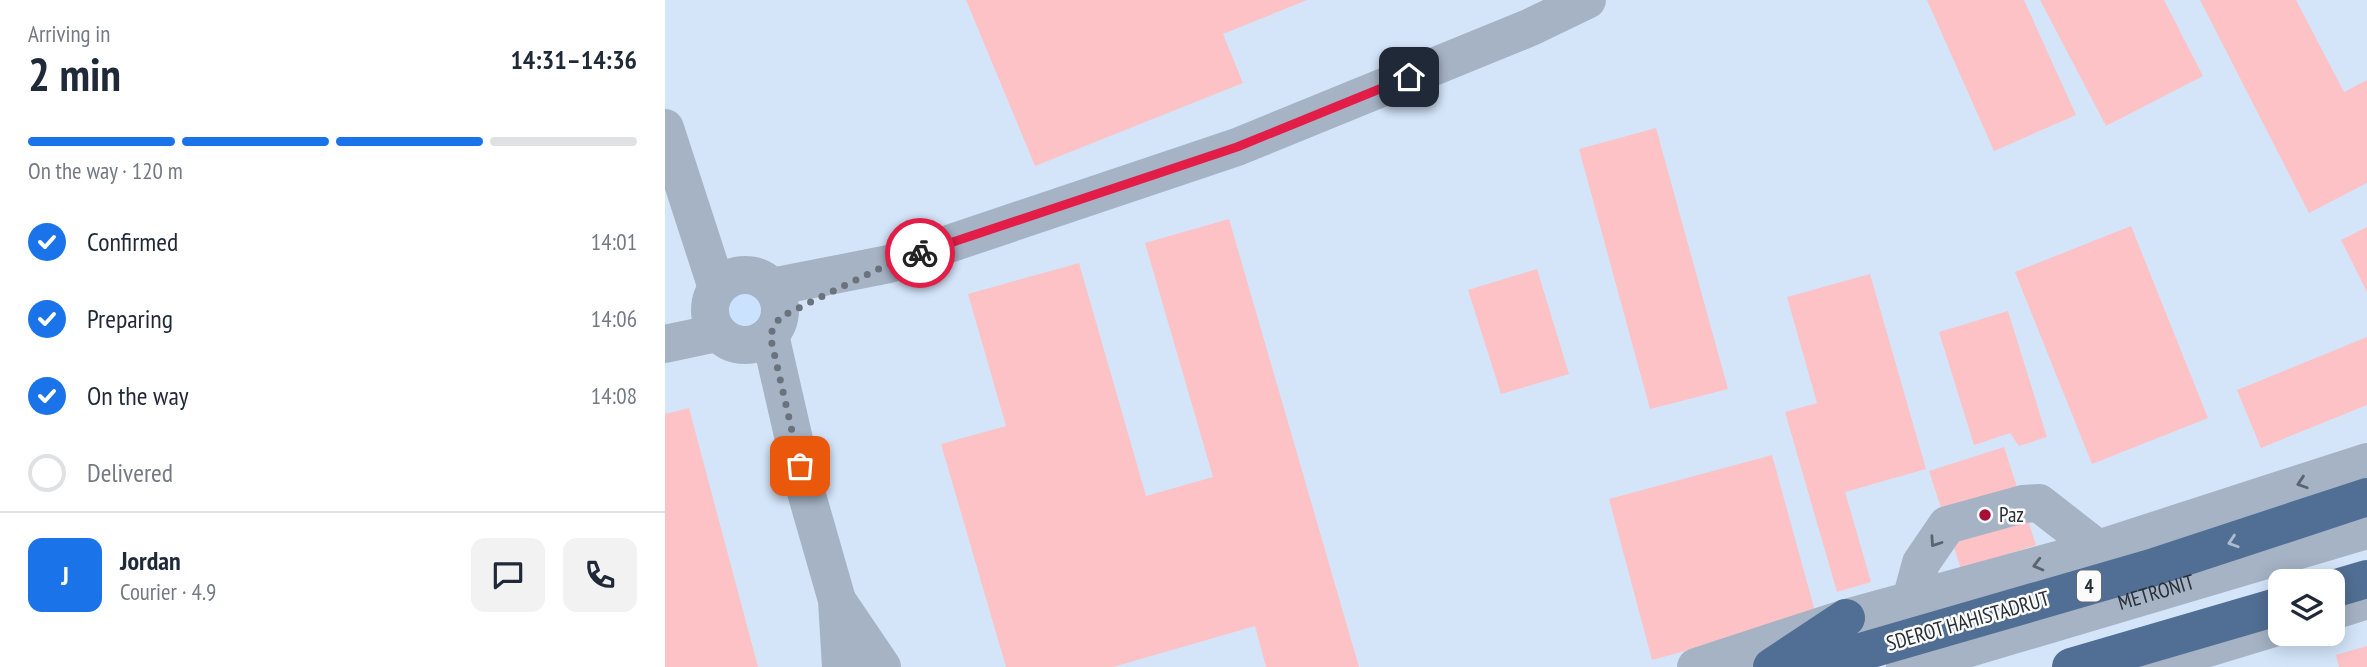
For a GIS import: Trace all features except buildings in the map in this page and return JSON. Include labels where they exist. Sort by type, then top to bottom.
[{"type":"highway","name":"SDEROT HAHISTADRUT","points":[[1809,667],[2151,568],[2367,497]]},
{"type":"highway","points":[[2345,586],[2367,579]]},
{"type":"highway","points":[[2071,667],[2268,610]]},
{"type":"highway","points":[[1772,667],[1846,618]]},
{"type":"street","points":[[665,344],[744,311],[1237,147],[1525,14],[1587,0]]},
{"type":"street","points":[[665,128],[680,175],[744,311],[806,492],[837,600],[841,667]]},
{"type":"street","points":[[665,329],[744,311]]},
{"type":"street","points":[[1696,667],[1846,618],[2098,549],[2367,462]]},
{"type":"street","points":[[1911,600],[1921,563],[1947,525],[2023,504],[2039,503],[2098,549],[2151,568]]},
{"type":"street","name":"METRONIT","points":[[1905,667],[2367,530]]},
{"type":"street","points":[[837,600],[882,667]]},
{"type":"street","points":[[2345,607],[2367,600]]},
{"type":"street","points":[[2145,667],[2268,630]]},
{"type":"shaded area","points":[[665,0],[2367,0],[2367,667],[665,667]]},
{"type":"shaded area","points":[[744,287],[761,294],[768,311],[761,328],[744,335],[727,328],[720,311],[727,294]]},
{"type":"way so far","points":[[800,466],[770,335],[780,317],[889,264],[920,253]]},
{"type":"place","name":"Paz","points":[[1985,515]]},
{"type":"route","points":[[920,253],[1237,147],[1409,77]]}]
